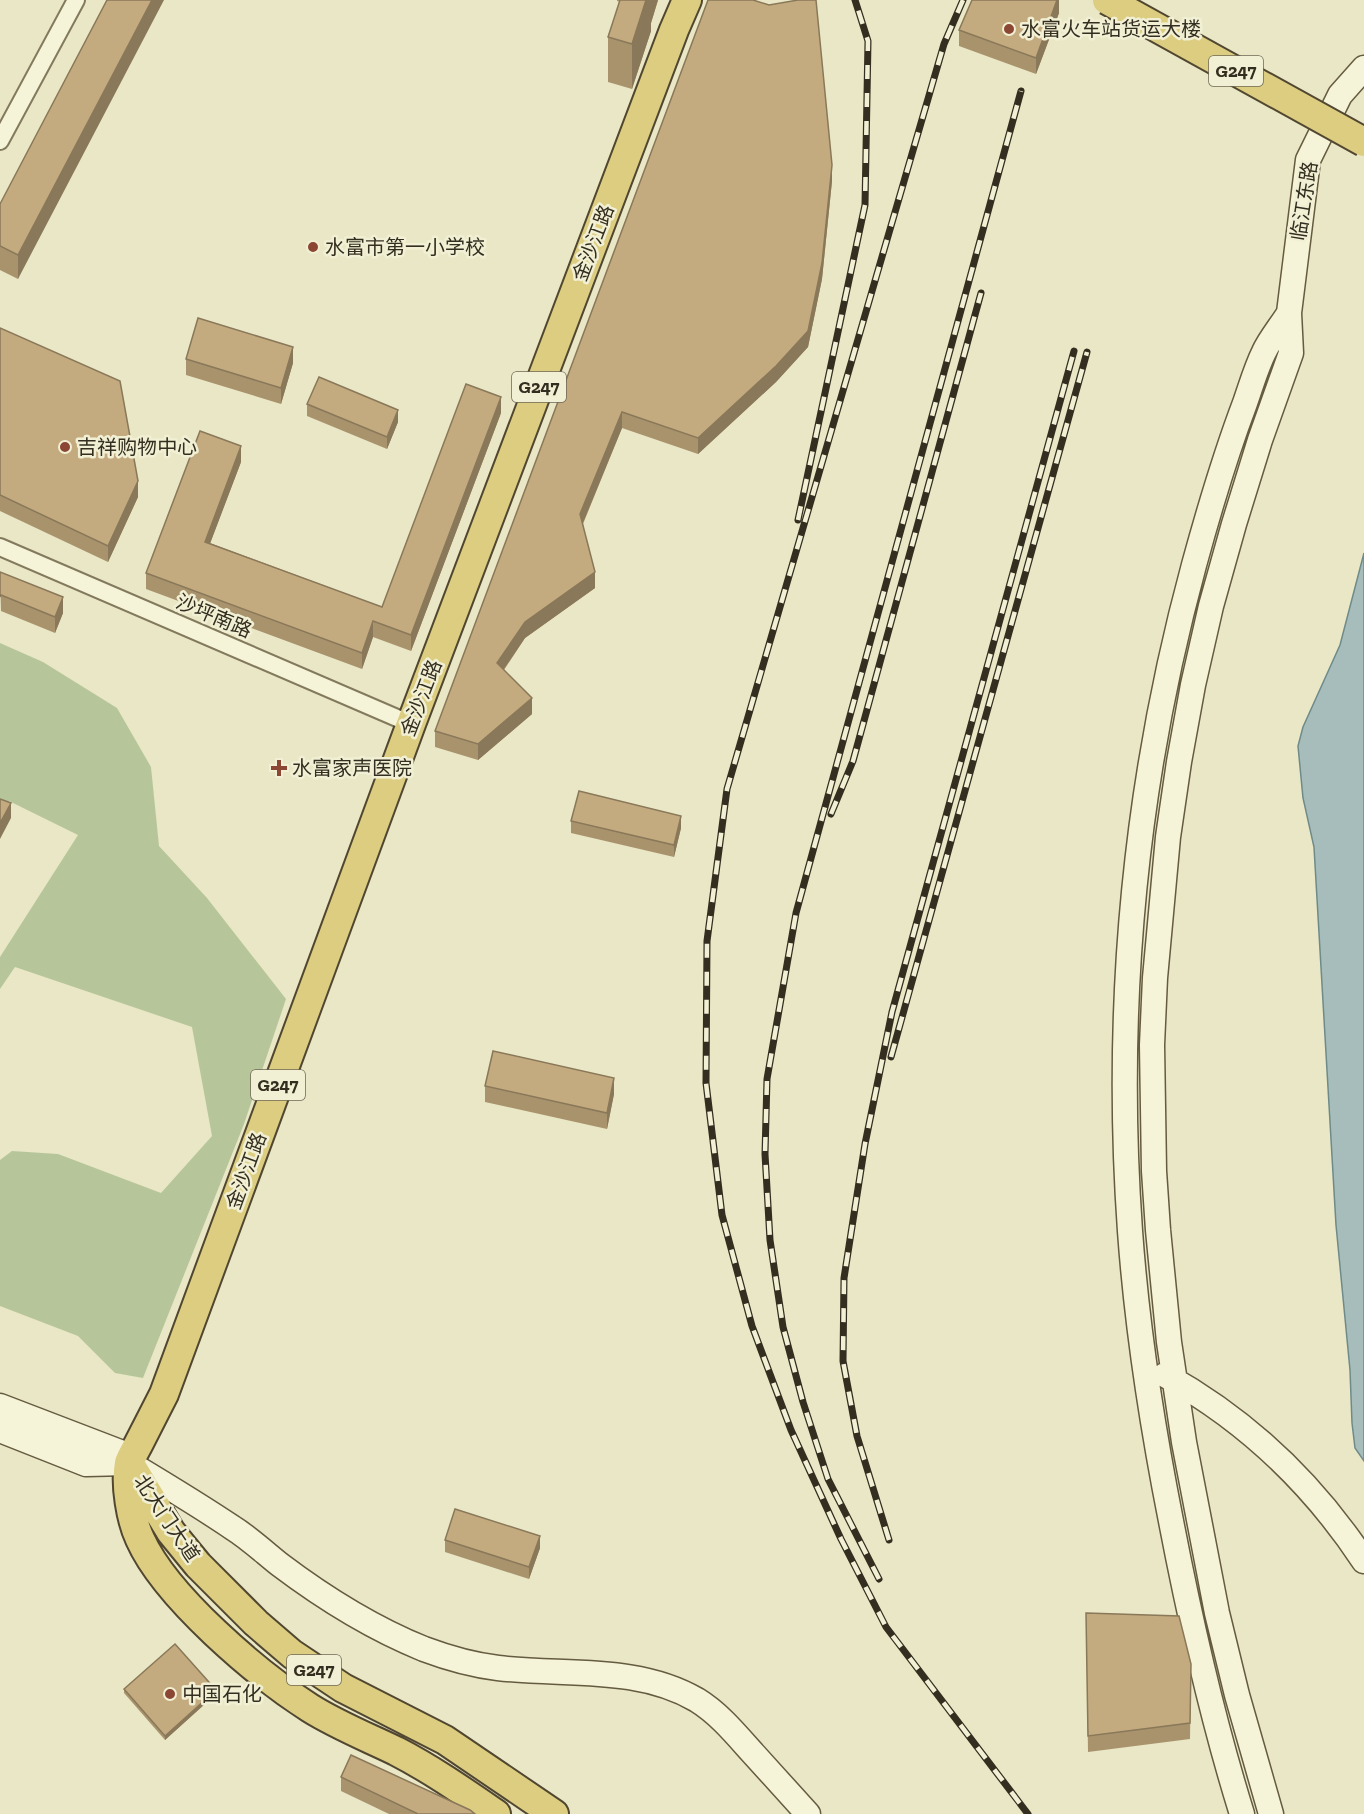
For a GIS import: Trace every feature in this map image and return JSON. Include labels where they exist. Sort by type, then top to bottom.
[{"type":"highway","name":"金沙江路","points":[[129,1463],[164,1394],[411,724],[687,0]]},
{"type":"highway","name":"G247","points":[[1107,0],[1364,142]]},
{"type":"highway","name":"北大门大道","points":[[129,1463],[130,1504],[141,1541],[173,1588],[208,1624],[246,1659],[305,1704],[340,1725],[412,1760],[496,1814]]},
{"type":"highway","name":"北大门大道","points":[[129,1463],[171,1532],[198,1565],[248,1616],[284,1647],[343,1688],[445,1740],[554,1814]]},
{"type":"main road","name":"临江东路","points":[[1271,1814],[1237,1695],[1217,1613],[1193,1489],[1182,1384],[1158,1230],[1152,1109],[1155,978],[1162,888],[1177,773],[1193,685],[1234,524],[1260,440],[1291,353],[1289,313],[1308,160],[1340,94],[1364,68]]},
{"type":"main road","points":[[1242,1814],[1210,1702],[1190,1618],[1157,1447],[1144,1363],[1130,1233],[1124,1110],[1127,976],[1140,833],[1166,680],[1185,600],[1207,517],[1234,432],[1264,351],[1289,313]]},
{"type":"main road","points":[[1144,1363],[1182,1384],[1247,1430],[1288,1467],[1328,1511],[1364,1561]]},
{"type":"main road","points":[[0,1406],[120,1452],[129,1463],[235,1528],[278,1563],[325,1596],[373,1625],[415,1645],[474,1664],[499,1668],[623,1676],[663,1685],[690,1697],[723,1721],[808,1814]]},
{"type":"main road","points":[[0,1430],[86,1464],[129,1463]]},
{"type":"street","points":[[0,141],[76,0]]},
{"type":"street","name":"沙坪南路","points":[[0,547],[411,724]]},
{"type":"green space","points":[[0,643],[43,662],[117,708],[151,767],[159,846],[207,898],[286,999],[244,1124],[143,1378],[115,1373],[78,1336],[0,1306],[0,1160],[12,1151],[58,1154],[161,1193],[212,1136],[192,1027],[15,967],[0,989],[0,957],[78,835],[9,801],[0,810]]},
{"type":"shaded area","points":[[1364,553],[1364,1461],[1355,1448],[1352,1423],[1350,1370],[1336,1225],[1314,847],[1303,798],[1298,746],[1303,727],[1340,645]]},
{"type":"building","points":[[107,0],[152,0],[18,255],[0,246],[0,204]]},
{"type":"building","points":[[620,0],[646,0],[632,44],[608,37]]},
{"type":"building","points":[[708,0],[753,0],[769,5],[798,0],[816,0],[832,165],[822,263],[808,331],[776,366],[698,438],[622,412],[580,514],[595,572],[525,622],[497,663],[532,698],[478,744],[435,731]]},
{"type":"building","name":"水富火车站货运大楼","points":[[972,0],[1057,0],[1036,58],[959,30]]},
{"type":"building","points":[[198,318],[293,347],[281,388],[186,359]]},
{"type":"building","name":"吉祥购物中心","points":[[0,328],[120,381],[138,481],[108,546],[0,495]]},
{"type":"building","points":[[319,377],[398,410],[387,437],[307,404]]},
{"type":"building","points":[[466,384],[501,397],[411,635],[373,621],[362,653],[146,573],[200,431],[241,446],[205,542],[382,607]]},
{"type":"building","points":[[0,572],[63,597],[55,617],[1,595],[0,597]]},
{"type":"building","points":[[579,791],[681,816],[674,845],[571,821]]},
{"type":"building","points":[[0,799],[11,803],[0,823]]},
{"type":"building","points":[[493,1051],[614,1078],[607,1113],[485,1086]]},
{"type":"building","points":[[455,1509],[540,1536],[529,1567],[445,1540]]},
{"type":"building","points":[[1086,1613],[1179,1616],[1191,1664],[1190,1723],[1088,1736]]},
{"type":"building","name":"中国石化","points":[[175,1644],[216,1690],[165,1736],[124,1689]]},
{"type":"building","points":[[351,1755],[475,1814],[418,1814],[341,1777]]},
{"type":"railway","points":[[798,520],[865,205],[868,41],[855,0]]},
{"type":"railway","points":[[963,0],[944,44],[727,789],[707,941],[706,1083],[722,1215],[752,1326],[791,1430],[841,1539],[886,1627],[1028,1814]]},
{"type":"railway","points":[[879,1579],[828,1479],[803,1402],[783,1327],[770,1240],[765,1154],[767,1079],[796,913],[1021,91]]},
{"type":"railway","points":[[831,814],[853,761],[981,293]]},
{"type":"railway","points":[[889,1540],[857,1436],[843,1361],[844,1278],[865,1144],[892,1012],[1074,351]]},
{"type":"railway","points":[[891,1057],[1087,352]]},
{"type":"place","name":"水富火车站货运大楼","points":[[1009,29]]},
{"type":"place","name":"水富市第一小学校","points":[[313,247]]},
{"type":"place","name":"吉祥购物中心","points":[[65,447]]},
{"type":"place","name":"水富家声医院","points":[[279,768]]},
{"type":"place","name":"中国石化","points":[[170,1694]]}]
